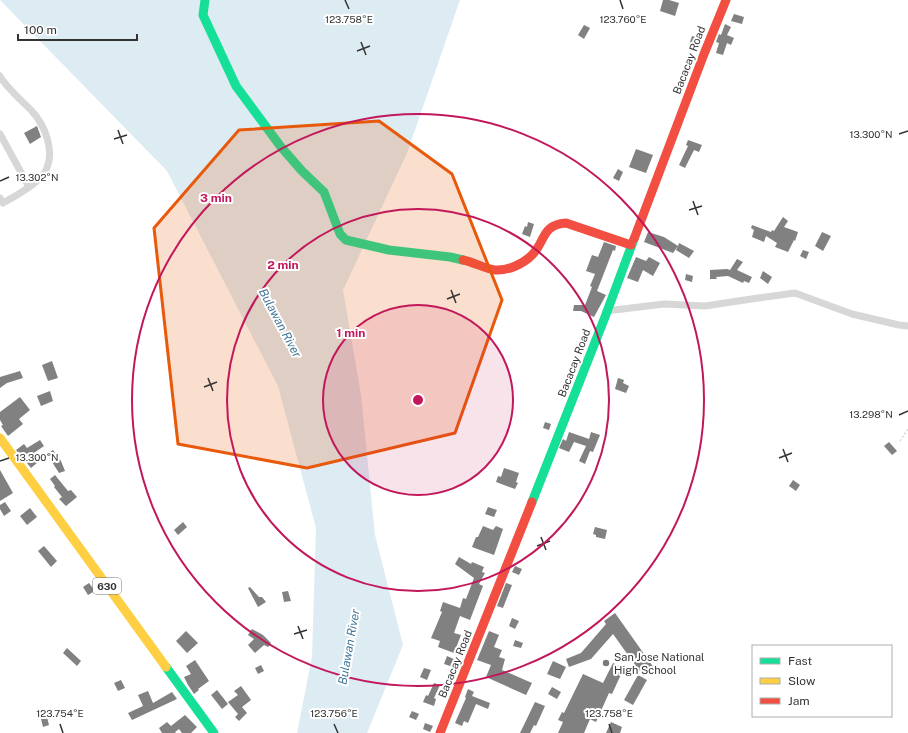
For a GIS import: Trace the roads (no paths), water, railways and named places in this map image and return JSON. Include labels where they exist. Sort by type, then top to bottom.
[{"type":"main road","points":[[205,0],[203,15],[236,86],[281,147],[302,171],[324,192],[340,234],[346,240],[389,250],[450,257],[495,270],[514,267],[532,255],[547,231],[556,224],[566,223],[632,245]]},
{"type":"main road","name":"Bacacay Road","points":[[440,733],[632,245],[726,0]]},
{"type":"main road","name":"630","points":[[0,438],[214,733]]},
{"type":"street","points":[[0,76],[36,115],[45,130],[49,150],[48,163],[44,173],[29,187],[3,203],[0,198]]},
{"type":"street","points":[[0,134],[29,187]]},
{"type":"street","points":[[606,311],[664,304],[705,306],[795,293],[852,314],[908,326]]},
{"type":"water","name":"Bulawan River","points":[[0,0],[460,0],[407,153],[343,290],[361,395],[375,535],[403,645],[367,733],[297,733],[312,657],[316,528],[278,386],[167,171]]},
{"type":"place","name":"San Jose National High School","points":[[606,663]]}]
